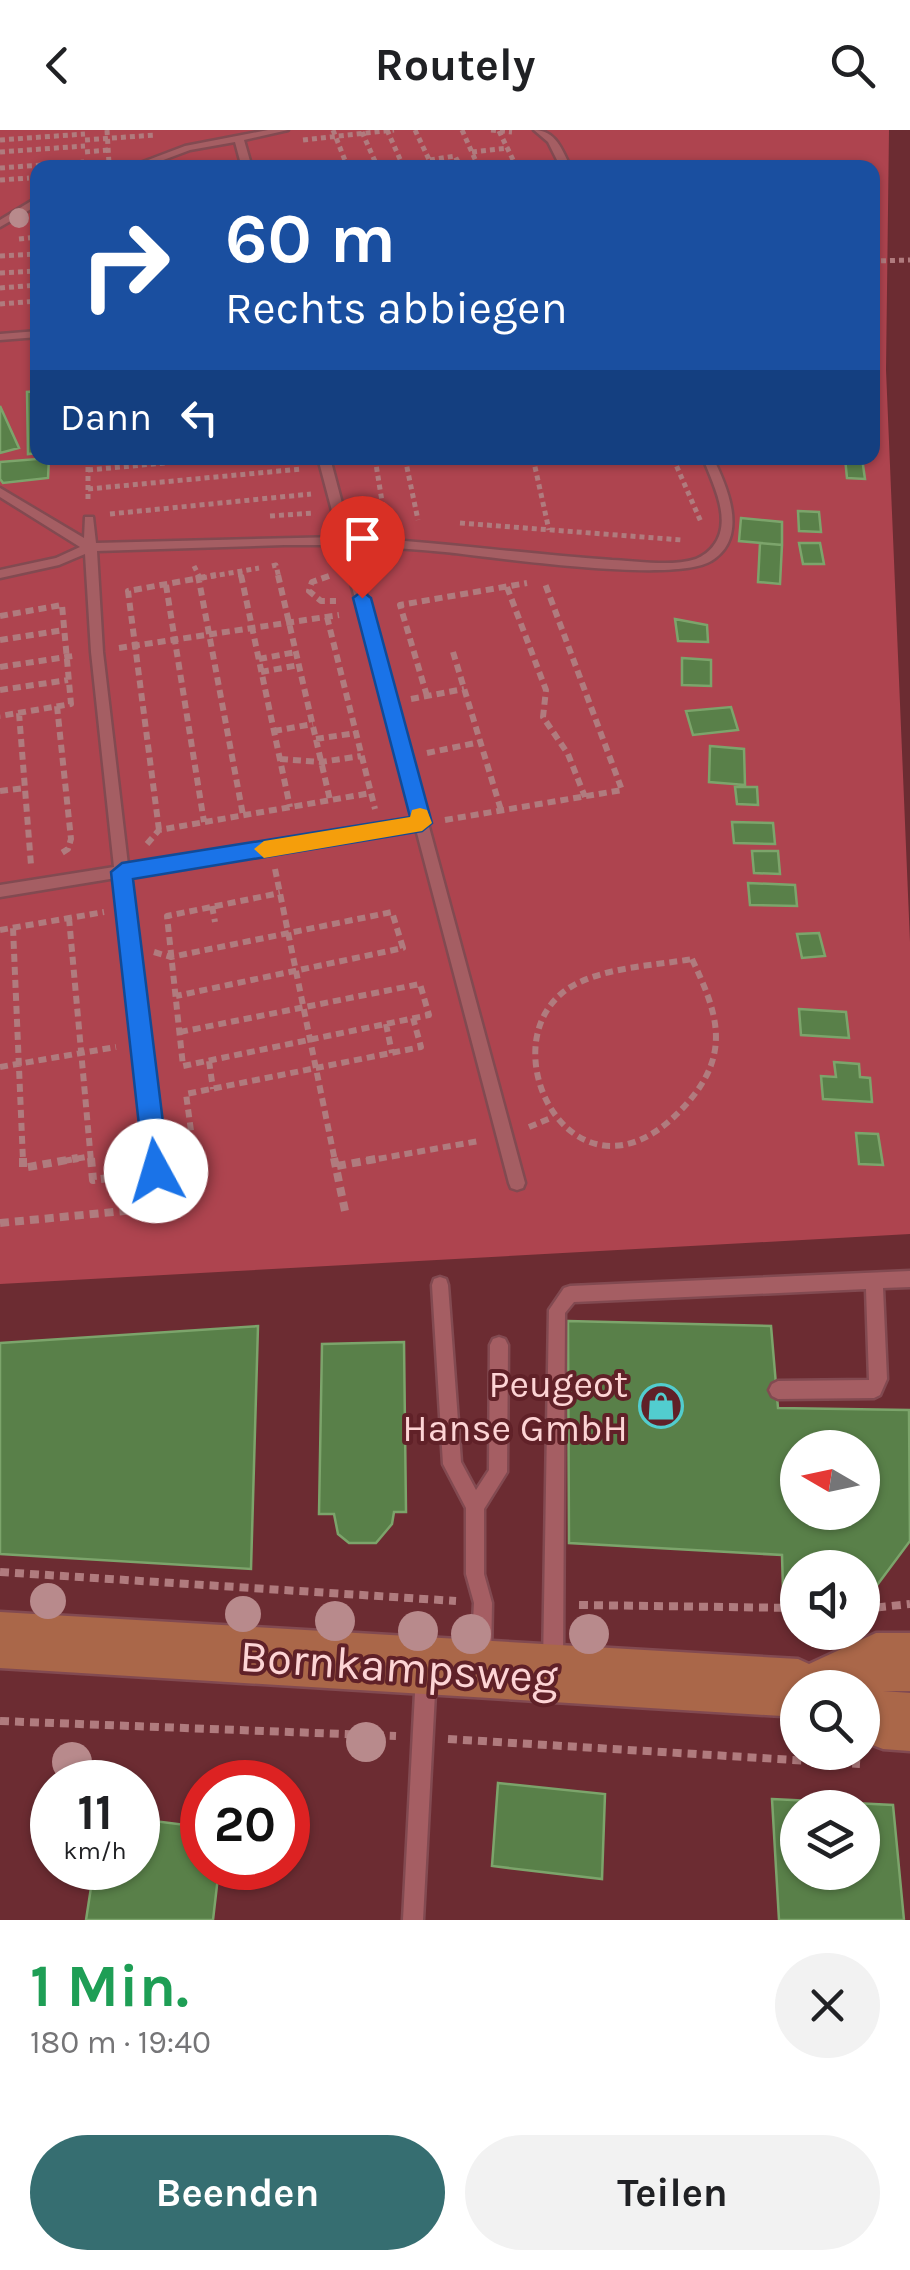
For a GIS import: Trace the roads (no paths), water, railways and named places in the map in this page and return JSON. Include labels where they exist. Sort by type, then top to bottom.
[{"type":"main road","name":"Bornkampsweg","points":[[0,1640],[780,1687]]},
{"type":"main road","points":[[859,1670],[876,1662],[910,1662]]},
{"type":"main road","points":[[880,1722],[910,1722]]},
{"type":"lane","points":[[154,160],[188,148],[282,130]]},
{"type":"lane","points":[[539,130],[552,140],[562,160]]},
{"type":"lane","points":[[239,138],[245,160]]},
{"type":"lane","points":[[0,224],[30,205]]},
{"type":"lane","points":[[0,338],[30,335]]},
{"type":"lane","points":[[327,465],[517,1183]]},
{"type":"lane","points":[[0,574],[59,562],[90,547],[346,541],[614,564],[702,562],[716,550],[724,533],[727,496],[712,465]]},
{"type":"lane","points":[[0,492],[90,547]]},
{"type":"lane","points":[[88,518],[124,908],[160,1207]]},
{"type":"lane","points":[[0,892],[422,823]]},
{"type":"lane","points":[[554,1676],[557,1310],[570,1294],[910,1280]]},
{"type":"lane","points":[[778,1390],[874,1389],[878,1379],[874,1281]]},
{"type":"lane","points":[[414,1920],[422,1737],[483,1603],[475,1574],[474,1507],[452,1464],[440,1285]]},
{"type":"lane","points":[[474,1507],[498,1472],[499,1345]]},
{"type":"place","name":"Peugeot Hanse GmbH","points":[[661,1406]]}]
